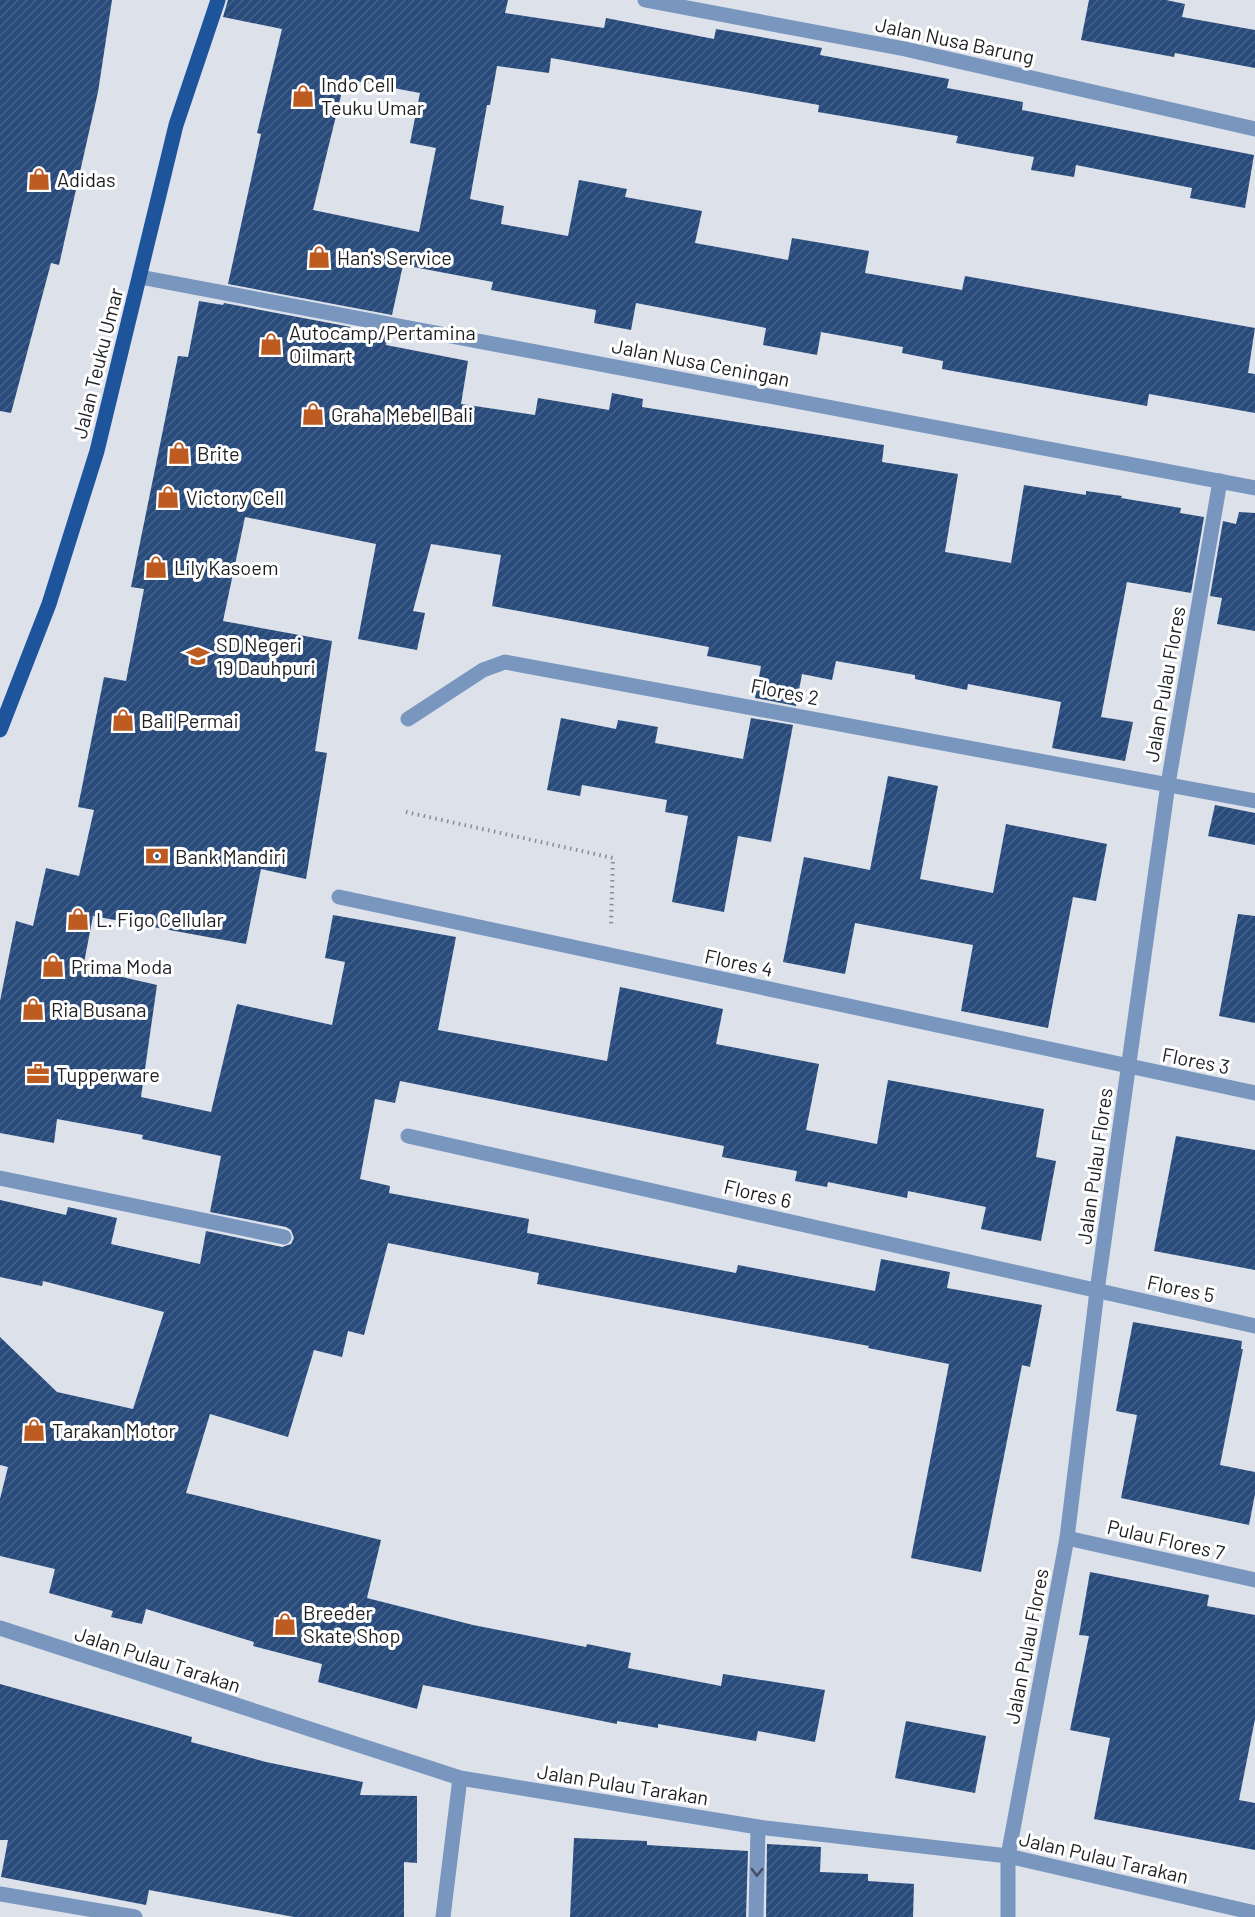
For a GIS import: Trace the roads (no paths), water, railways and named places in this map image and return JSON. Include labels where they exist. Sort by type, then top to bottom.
[{"type":"main road","name":"Jalan Teuku Umar","points":[[0,730],[49,604],[97,451],[176,125],[218,0]]},
{"type":"street","name":"Jalan Nusa Barung","points":[[645,0],[905,49],[1255,129]]},
{"type":"street","name":"Jalan Nusa Ceningan","points":[[140,277],[1255,488]]},
{"type":"street","name":"Jalan Pulau Flores","points":[[1008,1917],[1008,1856],[1068,1538],[1097,1291],[1168,784],[1220,481]]},
{"type":"street","name":"Flores 2","points":[[408,719],[483,670],[505,662],[1255,801]]},
{"type":"street","name":"Flores 4","points":[[339,897],[1129,1068]]},
{"type":"street","name":"Flores 3","points":[[1129,1068],[1255,1093]]},
{"type":"street","name":"Flores 6","points":[[408,1136],[1097,1291]]},
{"type":"street","points":[[0,1178],[284,1237]]},
{"type":"street","name":"Flores 5","points":[[1097,1291],[1255,1326]]},
{"type":"street","name":"Pulau Flores 7","points":[[1068,1538],[1255,1580]]},
{"type":"street","name":"Jalan Pulau Tarakan","points":[[0,1628],[460,1778],[758,1827],[1008,1856],[1255,1913]]},
{"type":"street","points":[[443,1917],[460,1778]]},
{"type":"street","points":[[756,1917],[758,1827]]},
{"type":"street","points":[[0,1894],[135,1917]]},
{"type":"place","name":"Indo Cell Teuku Umar","points":[[303,96]]},
{"type":"place","name":"Adidas","points":[[39,179]]},
{"type":"place","name":"Han's Service","points":[[319,257]]},
{"type":"place","name":"Autocamp/Pertamina Oilmart","points":[[271,344]]},
{"type":"place","name":"Graha Mebel Bali","points":[[313,414]]},
{"type":"place","name":"Brite","points":[[179,453]]},
{"type":"place","name":"Victory Cell","points":[[168,497]]},
{"type":"place","name":"Lily Kasoem","points":[[156,567]]},
{"type":"place","name":"SD Negeri 19 Dauhpuri","points":[[198,656]]},
{"type":"place","name":"Bali Permai","points":[[123,720]]},
{"type":"place","name":"Bank Mandiri","points":[[157,856]]},
{"type":"place","name":"L. Figo Cellular","points":[[78,919]]},
{"type":"place","name":"Prima Moda","points":[[53,966]]},
{"type":"place","name":"Ria Busana","points":[[33,1009]]},
{"type":"place","name":"Tupperware","points":[[38,1074]]},
{"type":"place","name":"Tarakan Motor","points":[[34,1430]]},
{"type":"place","name":"Breeder Skate Shop","points":[[285,1624]]}]
